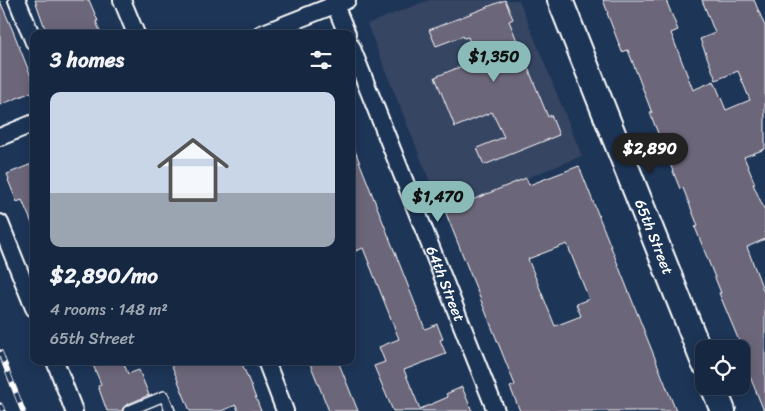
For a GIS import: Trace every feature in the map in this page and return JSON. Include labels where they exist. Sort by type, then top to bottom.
[{"type":"main road","name":"65th Street","points":[[560,0],[695,340]]},
{"type":"main road","points":[[717,395],[723,411]]},
{"type":"street","points":[[17,0],[30,32]]},
{"type":"street","points":[[122,0],[134,30]]},
{"type":"street","points":[[272,30],[339,2],[345,30]]},
{"type":"street","name":"64th Street","points":[[355,56],[496,411]]},
{"type":"street","points":[[0,137],[30,125]]},
{"type":"street","points":[[0,223],[30,298]]},
{"type":"street","points":[[57,365],[74,411]]},
{"type":"street","points":[[268,365],[285,411]]},
{"type":"lane","points":[[128,411],[164,396],[170,411]]},
{"type":"shaded area","points":[[429,0],[519,0],[582,156],[442,212],[367,24]]},
{"type":"building","points":[[35,0],[89,0],[98,21],[96,21],[99,30],[46,30]]},
{"type":"building","points":[[505,0],[513,19],[509,21],[548,117],[551,115],[559,135],[484,165],[477,148],[504,137],[492,112],[455,127],[435,77],[477,60],[468,37],[464,38],[463,36],[436,46],[429,30]]},
{"type":"building","points":[[603,0],[666,0],[678,30],[671,33],[693,90],[714,81],[726,110],[750,100],[738,71],[716,80],[700,39],[715,33],[702,0],[754,0],[765,26],[765,149],[744,157],[765,211],[765,239],[747,247],[765,295],[765,411],[750,377],[750,340],[739,340],[695,227],[698,226],[683,188],[680,189],[628,50],[622,52]]},
{"type":"building","points":[[0,1],[30,74],[30,93],[0,105]]},
{"type":"building","points":[[355,151],[425,329],[437,324],[443,339],[440,340],[446,354],[404,370],[420,409],[448,397],[446,394],[462,387],[472,411],[393,411],[374,366],[385,362],[379,347],[399,339],[363,248],[356,251]]},
{"type":"building","points":[[30,165],[30,219],[22,200],[17,202],[7,174]]},
{"type":"building","points":[[579,166],[676,411],[520,411],[510,387],[515,385],[445,211],[526,178],[529,185]],"holes":[[[567,244],[589,299],[576,304],[581,316],[555,326],[528,259]]]},
{"type":"building","points":[[93,365],[125,365],[128,374],[139,370],[149,395],[126,405],[122,411],[107,411],[98,386],[101,384]]},
{"type":"building","points":[[172,365],[243,365],[261,411],[238,411],[236,405],[221,411],[190,411]]},
{"type":"building","points":[[311,365],[340,365],[358,411],[329,411]]},
{"type":"railway","points":[[0,352],[23,411]]},
{"type":"railway","points":[[0,405],[3,411]]}]
